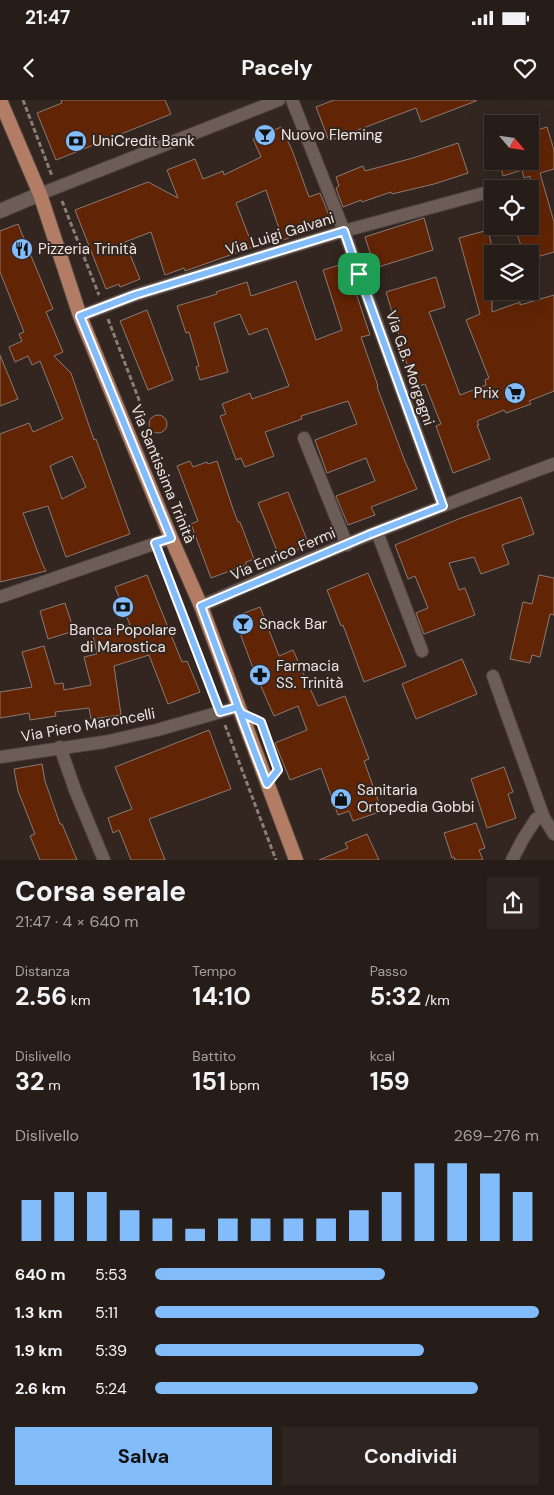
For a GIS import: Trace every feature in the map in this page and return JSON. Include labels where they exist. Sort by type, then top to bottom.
[{"type":"main road","name":"Via Santissima Trinità","points":[[0,100],[40,194],[80,316],[171,538],[201,606],[296,860]]},
{"type":"street","points":[[0,211],[279,100]]},
{"type":"street","name":"Via G.B. Morgagni","points":[[292,100],[344,231],[443,506]]},
{"type":"street","name":"Via Luigi Galvani","points":[[80,316],[135,295],[344,231],[484,193]]},
{"type":"street","points":[[304,438],[347,545]]},
{"type":"street","name":"Via Enrico Fermi","points":[[201,606],[377,532],[554,464]]},
{"type":"street","points":[[377,532],[422,651]]},
{"type":"street","points":[[0,597],[171,538]]},
{"type":"street","points":[[492,676],[544,818],[554,834]]},
{"type":"street","name":"Via Piero Maroncelli","points":[[0,757],[104,742],[220,712],[240,710]]},
{"type":"street","points":[[60,747],[75,790],[104,860]]},
{"type":"street","points":[[512,860],[536,819],[544,818]]},
{"type":"path","points":[[155,543],[276,860]]},
{"type":"building","points":[[61,100],[165,100],[171,114],[56,160],[37,113],[62,103]]},
{"type":"building","points":[[334,100],[476,101],[421,122],[416,108],[329,141],[316,107]]},
{"type":"building","points":[[281,127],[292,150],[309,197],[320,193],[332,223],[283,240],[266,190],[236,203],[253,247],[185,271],[184,268],[165,275],[151,232],[125,242],[140,279],[120,287],[119,284],[106,289],[75,210],[148,182],[178,198],[167,170],[195,159],[203,179],[223,171],[224,175],[261,157],[253,139]]},
{"type":"building","points":[[547,127],[554,150],[554,169],[540,173],[554,222],[554,252],[539,256],[539,245],[521,245],[517,235],[539,235],[539,180],[530,180],[530,176],[524,178],[522,170],[539,170],[539,129]]},
{"type":"building","points":[[458,143],[468,173],[434,184],[392,194],[391,192],[362,202],[361,200],[343,207],[336,188],[339,186],[336,177],[363,166],[365,171]]},
{"type":"building","points":[[501,170],[522,170],[503,176]]},
{"type":"building","points":[[424,218],[433,250],[375,268],[365,237]]},
{"type":"building","points":[[18,224],[53,309],[46,312],[63,352],[54,356],[71,373],[130,534],[66,557],[48,506],[23,513],[46,571],[0,582],[0,434],[29,423],[33,432],[63,419],[40,361],[32,365],[28,356],[15,362],[9,347],[22,341],[19,334],[24,332],[0,272],[0,231]],"holes":[[[72,456],[86,487],[62,499],[50,466]]]},
{"type":"building","points":[[484,231],[484,235],[489,235],[492,245],[484,245],[484,300],[492,300],[492,312],[520,302],[520,305],[554,295],[554,391],[529,401],[531,404],[506,413],[504,410],[477,421],[490,459],[453,473],[436,426],[441,424],[425,384],[419,386],[418,382],[414,383],[398,339],[400,338],[386,292],[436,277],[445,307],[429,312],[460,395],[486,385],[485,380],[489,378],[466,320],[480,314],[459,238]]},
{"type":"building","points":[[346,263],[370,335],[361,337],[377,387],[417,489],[371,507],[375,515],[348,525],[336,496],[375,481],[366,458],[327,473],[315,440],[357,424],[348,401],[301,416],[302,419],[265,432],[274,456],[245,467],[241,458],[236,460],[220,416],[226,414],[222,404],[250,393],[252,399],[289,386],[267,328],[249,335],[240,314],[214,323],[228,372],[200,380],[196,367],[199,366],[189,332],[186,333],[177,306],[217,294],[216,292],[247,282],[251,296],[296,281],[316,340],[342,330],[323,270]]},
{"type":"building","points":[[147,310],[173,380],[148,390],[120,321]]},
{"type":"building","points":[[0,355],[18,399],[0,406]]},
{"type":"building","points":[[158,415],[164,418],[167,424],[164,430],[158,433],[152,430],[149,424],[152,418]]},
{"type":"building","points":[[190,461],[193,467],[217,461],[233,509],[254,559],[246,562],[246,565],[211,578],[191,524],[198,521],[177,466]]},
{"type":"building","points":[[288,492],[309,545],[279,556],[258,503]]},
{"type":"building","points":[[521,497],[534,534],[502,545],[509,564],[481,574],[474,557],[449,563],[459,590],[465,588],[475,615],[424,634],[416,613],[428,608],[415,576],[408,579],[395,545],[461,518]]},
{"type":"building","points":[[368,573],[406,666],[364,682],[343,625],[341,626],[327,590]]},
{"type":"building","points":[[147,575],[182,662],[187,661],[200,692],[168,704],[149,655],[114,666],[121,715],[91,719],[89,708],[55,712],[56,716],[30,720],[29,713],[0,718],[0,692],[32,687],[22,652],[44,646],[55,684],[63,683],[64,690],[91,685],[84,657],[97,654],[93,635],[130,625],[115,587]]},
{"type":"building","points":[[539,575],[554,578],[554,615],[550,614],[540,657],[532,655],[530,663],[510,659],[523,602],[532,604]]},
{"type":"building","points":[[65,603],[74,631],[48,639],[40,611]]},
{"type":"building","points":[[260,607],[279,656],[293,650],[318,706],[345,696],[369,759],[364,761],[382,811],[353,821],[349,811],[338,815],[321,768],[290,780],[275,743],[307,730],[298,706],[274,716],[234,617]]},
{"type":"building","points":[[462,659],[477,694],[416,719],[402,684]]},
{"type":"building","points":[[209,730],[231,789],[149,819],[165,860],[131,860],[119,830],[113,833],[108,818],[132,809],[115,767]]},
{"type":"building","points":[[42,764],[45,781],[60,824],[62,824],[77,860],[40,860],[30,836],[35,834],[18,791],[14,769]]},
{"type":"building","points":[[504,767],[513,792],[508,794],[516,818],[487,828],[471,779]]},
{"type":"building","points":[[476,823],[485,848],[479,850],[483,860],[455,860],[454,857],[452,858],[444,833]]},
{"type":"building","points":[[367,834],[379,860],[319,860],[348,848],[345,843]]},
{"type":"place","name":"Nuovo Fleming","points":[[265,135]]},
{"type":"place","name":"UniCredit Bank","points":[[76,141]]},
{"type":"place","name":"Pizzeria Trinità","points":[[22,249]]},
{"type":"place","name":"Prix","points":[[515,393]]},
{"type":"place","name":"Banca Popolare di Marostica","points":[[123,607]]},
{"type":"place","name":"Snack Bar","points":[[243,624]]},
{"type":"place","name":"Farmacia SS. Trinità","points":[[260,675]]},
{"type":"place","name":"Sanitaria Ortopedia Gobbi","points":[[341,799]]},
{"type":"route","points":[[344,231],[359,274],[443,506],[368,535],[201,606],[241,713],[261,722],[278,770],[267,784],[238,707],[220,712],[155,543],[171,538],[80,316],[135,295],[344,231]]}]
